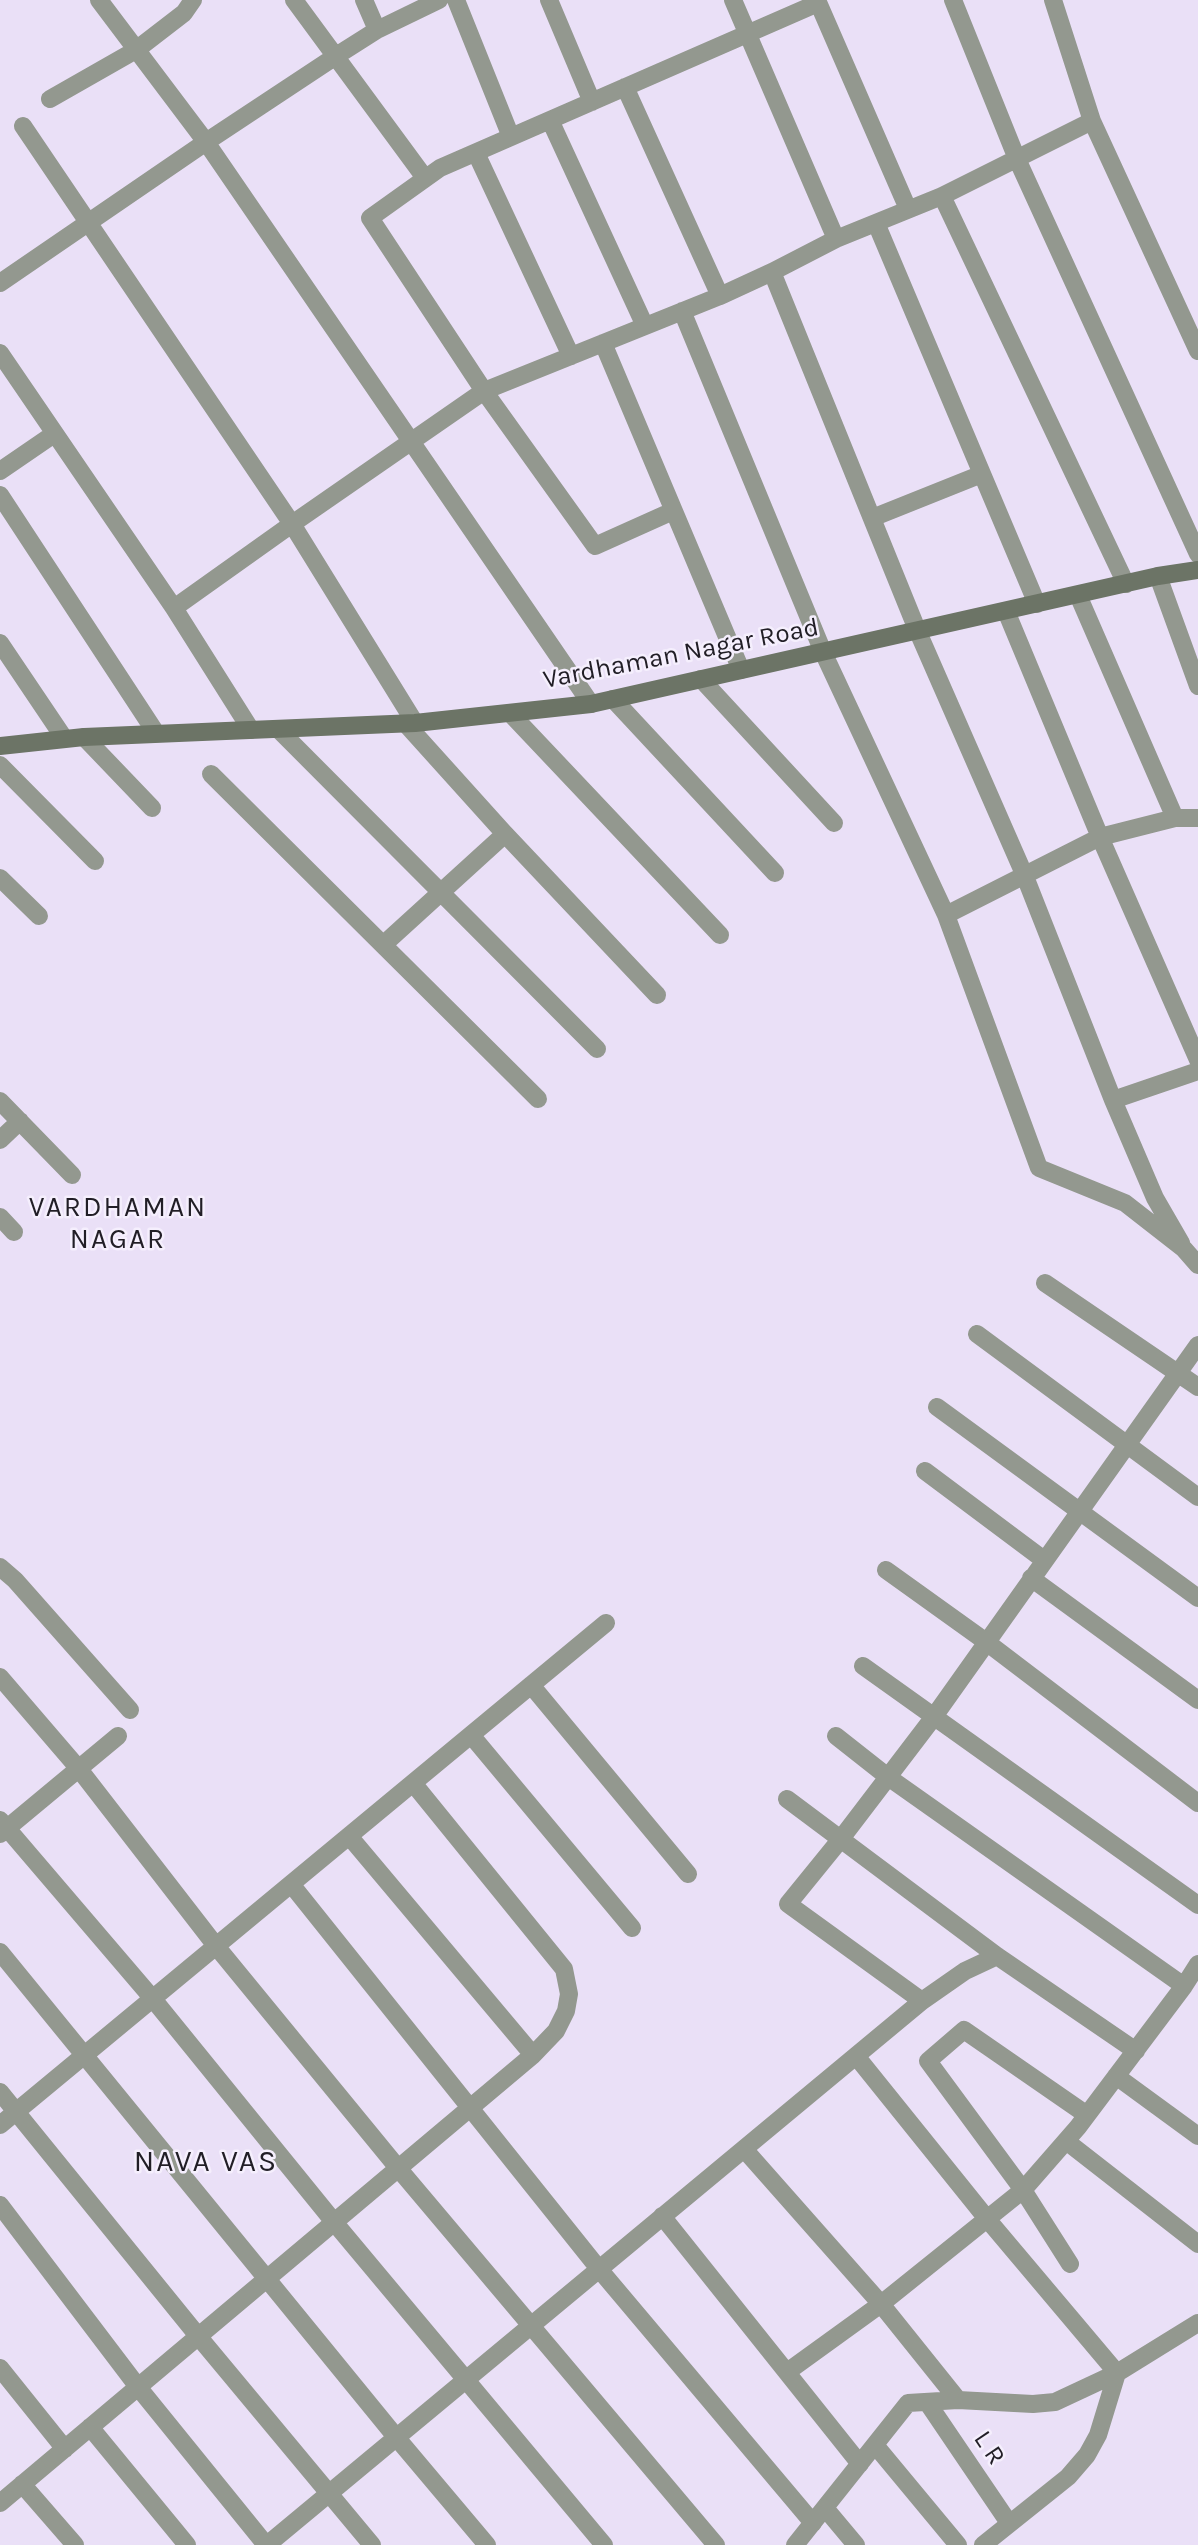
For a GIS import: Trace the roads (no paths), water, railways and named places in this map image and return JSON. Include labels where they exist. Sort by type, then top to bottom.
[{"type":"street","points":[[99,0],[206,142],[591,704]]},
{"type":"street","points":[[50,99],[136,50],[184,13],[193,0]]},
{"type":"street","points":[[294,0],[425,178]]},
{"type":"street","points":[[364,0],[377,30]]},
{"type":"street","points":[[0,283],[336,56],[377,30],[439,0]]},
{"type":"street","points":[[456,0],[511,137]]},
{"type":"street","points":[[550,0],[592,102]]},
{"type":"street","points":[[733,0],[836,239]]},
{"type":"street","points":[[953,0],[1017,159],[1198,554]]},
{"type":"street","points":[[1053,0],[1092,121],[1198,351]]},
{"type":"street","points":[[673,510],[595,546],[484,391],[370,218],[440,168],[817,2],[908,209]]},
{"type":"street","points":[[625,87],[720,296]]},
{"type":"street","points":[[550,120],[645,326]]},
{"type":"street","points":[[174,608],[484,391],[720,296],[836,239],[942,195],[1092,121]]},
{"type":"street","points":[[23,126],[292,524],[410,723],[505,834],[657,995]]},
{"type":"street","points":[[476,153],[571,356]]},
{"type":"street","points":[[942,195],[1125,584]]},
{"type":"street","points":[[876,223],[1037,604]]},
{"type":"street","points":[[772,272],[918,632],[1024,874],[1113,1100],[1156,1198],[1184,1249]]},
{"type":"street","points":[[682,311],[823,652],[946,915],[1039,1168],[1125,1203],[1184,1249],[1198,1265]]},
{"type":"street","points":[[603,343],[741,670]]},
{"type":"street","points":[[0,353],[174,608],[251,730]]},
{"type":"street","points":[[0,471],[54,434]]},
{"type":"street","points":[[872,518],[982,474]]},
{"type":"street","points":[[0,495],[156,733]]},
{"type":"street","name":"Vardhaman Nagar Road","points":[[0,746],[64,738],[410,723],[591,704],[1158,576],[1198,570]]},
{"type":"street","points":[[1158,576],[1198,686]]},
{"type":"street","points":[[1077,596],[1175,818]]},
{"type":"street","points":[[1006,611],[1198,1060]]},
{"type":"street","points":[[0,643],[64,738]]},
{"type":"street","points":[[701,679],[834,823]]},
{"type":"street","points":[[613,699],[775,873]]},
{"type":"street","points":[[510,713],[720,935]]},
{"type":"street","points":[[278,729],[597,1049]]},
{"type":"street","points":[[84,737],[152,808]]},
{"type":"street","points":[[0,765],[95,861]]},
{"type":"street","points":[[211,774],[538,1099]]},
{"type":"street","points":[[946,915],[1100,836],[1175,818],[1198,818]]},
{"type":"street","points":[[383,945],[505,834]]},
{"type":"street","points":[[0,878],[39,916]]},
{"type":"street","points":[[1113,1100],[1198,1071]]},
{"type":"street","points":[[0,1101],[72,1175]]},
{"type":"street","points":[[0,1140],[20,1121]]},
{"type":"street","points":[[0,1217],[14,1232]]},
{"type":"street","points":[[1045,1283],[1179,1371],[1198,1387]]},
{"type":"street","points":[[977,1334],[1198,1497]]},
{"type":"street","points":[[922,2001],[788,1904],[933,1718],[985,1641],[1198,1345]]},
{"type":"street","points":[[937,1407],[1198,1598]]},
{"type":"street","points":[[925,1471],[1044,1560]]},
{"type":"street","points":[[0,1567],[15,1580],[130,1710]]},
{"type":"street","points":[[886,1570],[985,1641],[1198,1803]]},
{"type":"street","points":[[1031,1578],[1198,1700]]},
{"type":"street","points":[[0,2125],[606,1623]]},
{"type":"street","points":[[863,1666],[1198,1905]]},
{"type":"street","points":[[0,1677],[79,1769],[216,1946],[398,2168],[716,2545]]},
{"type":"street","points":[[531,1685],[688,1874]]},
{"type":"street","points":[[471,1735],[632,1928]]},
{"type":"street","points":[[118,1736],[2,1828],[153,1998],[334,2222],[604,2545]]},
{"type":"street","points":[[836,1736],[888,1777],[1184,1986]]},
{"type":"street","points":[[0,2503],[533,2055],[556,2031],[566,2011],[569,1994],[564,1969],[413,1783]]},
{"type":"street","points":[[787,1799],[997,1955],[1136,2051]]},
{"type":"street","points":[[349,1836],[533,2055]]},
{"type":"street","points":[[291,1884],[599,2269],[813,2523]]},
{"type":"street","points":[[0,1952],[396,2438],[487,2545]]},
{"type":"street","points":[[0,2205],[138,2387],[267,2545],[922,2001],[965,1971],[997,1955]]},
{"type":"street","points":[[787,2372],[881,2304],[1023,2190],[1087,2115],[1198,1964]]},
{"type":"street","points":[[1070,2263],[1023,2190],[928,2061],[964,2030],[1087,2115]]},
{"type":"street","points":[[856,2056],[988,2220],[1117,2373]]},
{"type":"street","points":[[1116,2076],[1198,2136]]},
{"type":"street","points":[[0,2092],[372,2545]]},
{"type":"street","points":[[1066,2141],[1198,2244]]},
{"type":"street","points":[[744,2149],[881,2304],[958,2400]]},
{"type":"street","points":[[662,2216],[860,2464]]},
{"type":"street","points":[[795,2545],[908,2403],[958,2400],[1033,2404],[1055,2402],[1117,2373],[1198,2323]]},
{"type":"street","points":[[0,2368],[65,2449]]},
{"type":"street","points":[[983,2545],[1068,2477],[1087,2455],[1098,2435],[1117,2373]]},
{"type":"street","name":"L R","points":[[927,2402],[1009,2523]]},
{"type":"street","points":[[90,2427],[187,2545]]},
{"type":"street","points":[[875,2445],[958,2545]]},
{"type":"street","points":[[22,2484],[75,2545]]},
{"type":"street","points":[[825,2508],[856,2545]]},
{"type":"district","name":"VARDHAMAN NAGAR","points":[[118,1224]]},
{"type":"district","name":"NAVA VAS","points":[[206,2162]]}]
